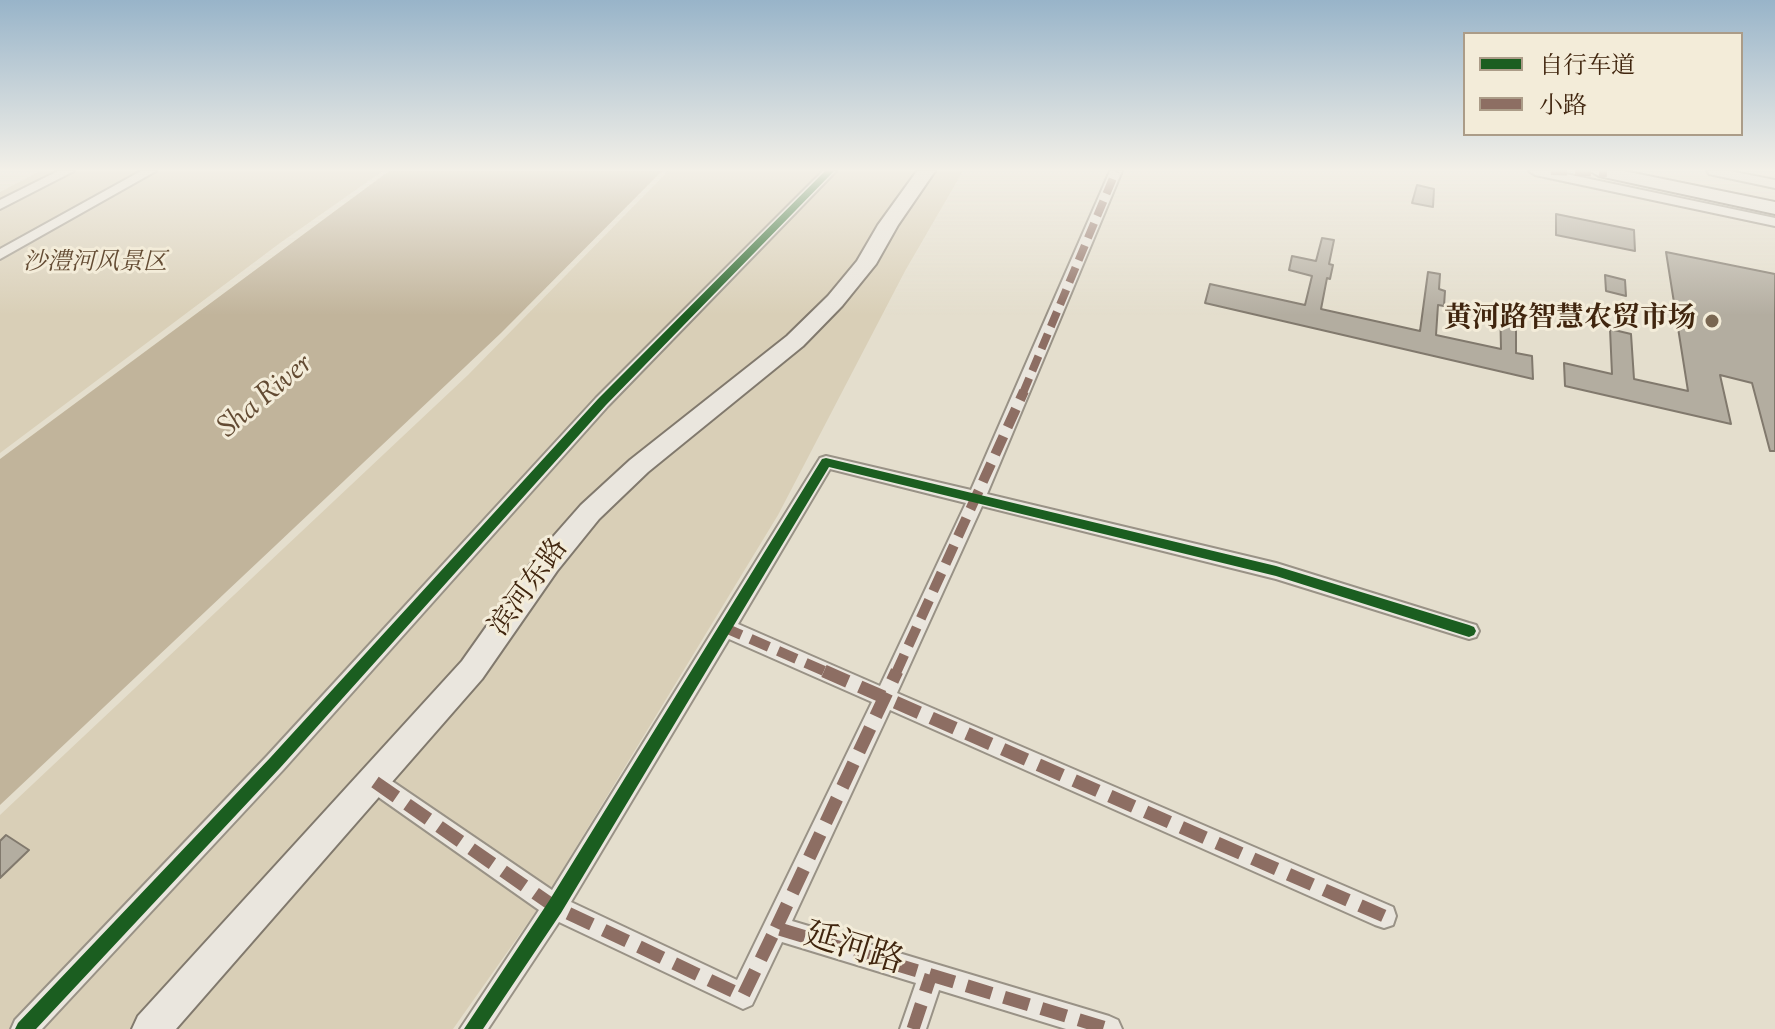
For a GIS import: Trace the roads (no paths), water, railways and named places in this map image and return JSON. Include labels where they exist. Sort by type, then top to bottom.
[{"type":"street","points":[[0,255],[64,219]]},
{"type":"street","points":[[24,1029],[275,763],[602,402],[783,219]]},
{"type":"street","name":"滨河东路","points":[[151,1029],[472,670],[547,563],[590,512],[639,466],[795,341],[866,264],[892,219]]},
{"type":"street","points":[[776,928],[978,498],[1097,219]]},
{"type":"street","points":[[473,1029],[555,907],[826,462],[1276,571],[1469,631]]},
{"type":"street","points":[[723,627],[1384,916]]},
{"type":"street","points":[[375,782],[555,907]]},
{"type":"street","name":"延河路","points":[[555,907],[743,996],[776,928],[1109,1029]]},
{"type":"street","points":[[913,1029],[931,975]]},
{"type":"water","name":"Sha River","points":[[324,219],[614,219],[501,333],[0,805],[0,459]]},
{"type":"place","name":"黄河路智慧农贸市场","points":[[1712,321]]},
{"type":"park label","name":"沙澧河风景区","points":[[95,265]]}]
